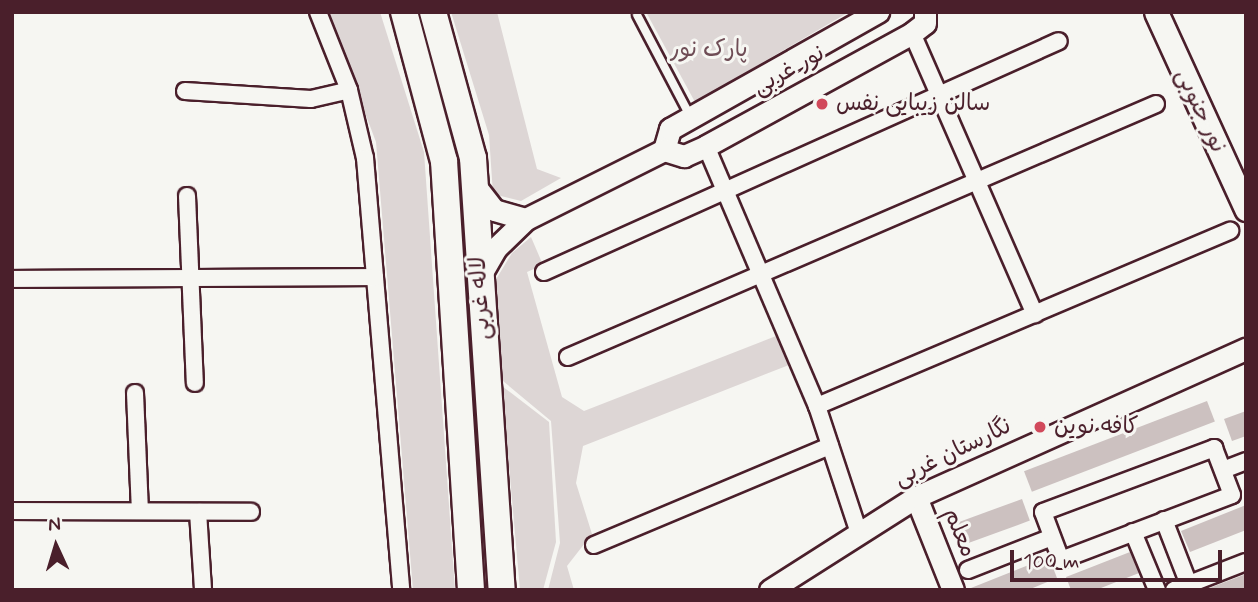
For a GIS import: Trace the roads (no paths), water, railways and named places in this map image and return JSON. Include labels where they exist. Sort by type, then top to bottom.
[{"type":"main road","name":"لاله غربی","points":[[404,12],[444,161],[471,590]]},
{"type":"main road","name":"لاله غربی","points":[[433,12],[460,91],[476,187],[479,278],[502,590]]},
{"type":"main road","name":"نور جنوبی","points":[[1156,12],[1246,209]]},
{"type":"street","points":[[318,12],[349,90],[365,158],[401,590]]},
{"type":"street","name":"نور غربی","points":[[664,150],[670,129],[690,116],[878,12]]},
{"type":"street","name":"نور غربی","points":[[479,278],[496,248],[527,219],[664,150],[684,156],[706,146],[912,33],[925,23],[925,12]]},
{"type":"street","points":[[912,33],[1035,314]]},
{"type":"street","points":[[544,272],[1059,41]]},
{"type":"street","points":[[185,92],[311,99],[349,90]]},
{"type":"street","points":[[568,357],[1156,104]]},
{"type":"street","points":[[706,146],[817,406],[859,533]]},
{"type":"street","points":[[476,187],[495,210],[527,219]]},
{"type":"street","points":[[187,195],[195,383]]},
{"type":"street","points":[[817,406],[1230,231]]},
{"type":"street","points":[[12,279],[375,277]]},
{"type":"street","name":"نگارستان غربی","points":[[770,590],[916,497],[1246,349]]},
{"type":"street","points":[[135,393],[140,511]]},
{"type":"street","points":[[594,545],[831,446]]},
{"type":"street","points":[[1214,448],[1232,495],[1164,520],[1061,560],[1043,512],[1214,448]]},
{"type":"street","points":[[1223,470],[1246,461]]},
{"type":"street","name":"معلم","points":[[916,497],[953,590]]},
{"type":"street","points":[[12,510],[251,512]]},
{"type":"street","points":[[198,512],[203,590]]},
{"type":"street","points":[[1164,520],[1184,588],[1246,562]]},
{"type":"street","points":[[1133,532],[1157,590]]},
{"type":"street","points":[[968,570],[1052,537]]},
{"type":"lane","points":[[637,15],[690,116]]},
{"type":"place","name":"سالن زیبایی نفس","points":[[822,104]]},
{"type":"place","name":"کافه نوین","points":[[1040,427]]},
{"type":"park label","name":"پارک نور","points":[[709,50]]}]
